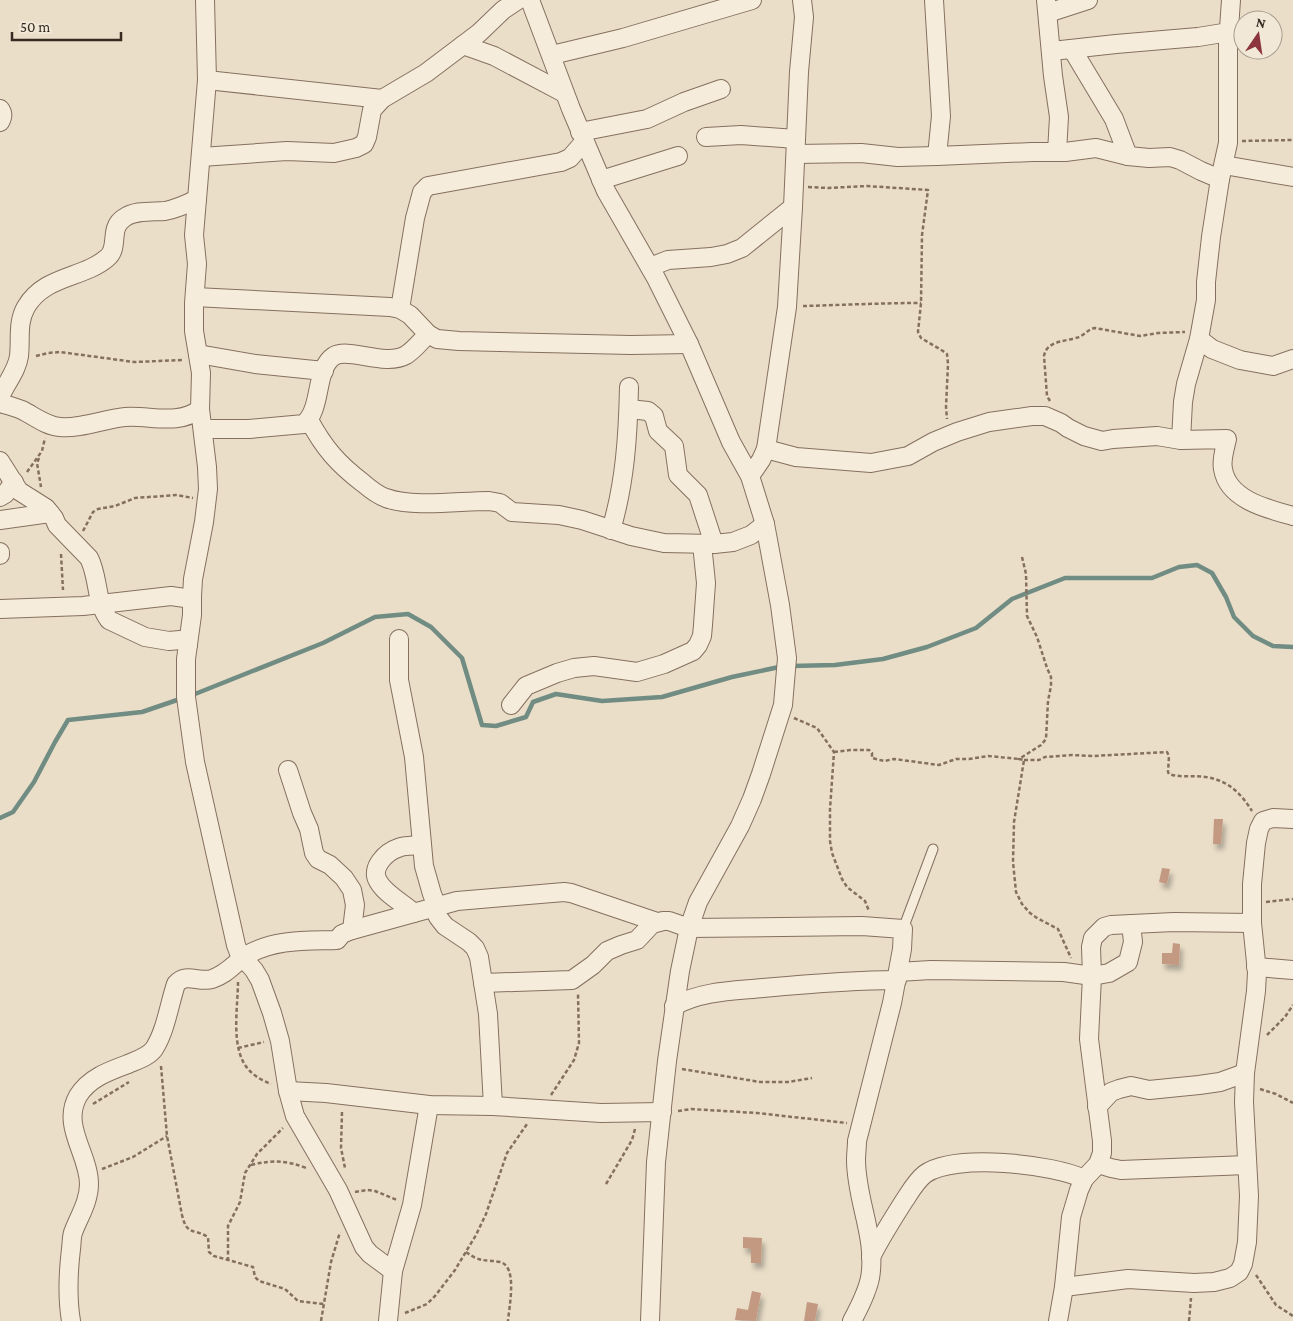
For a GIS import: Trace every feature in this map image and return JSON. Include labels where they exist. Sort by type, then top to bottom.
[{"type":"street","points":[[205,0],[207,80],[194,234],[197,264],[194,330],[201,373],[200,410],[207,467],[206,501],[193,578],[186,697],[195,762],[232,930],[239,953],[239,962]]},
{"type":"street","points":[[201,157],[287,151],[334,153],[356,148],[364,144],[368,137],[372,110],[382,99],[426,73],[518,0]]},
{"type":"street","points":[[530,0],[552,55],[564,93],[601,180],[630,235],[650,267],[688,344],[732,442],[750,476],[765,524],[780,605],[787,667],[781,713],[752,800],[740,826],[698,902],[689,928],[674,1006],[656,1162],[650,1321]]},
{"type":"street","points":[[552,55],[623,38],[752,0]]},
{"type":"street","points":[[750,476],[766,449],[787,307],[799,72],[804,17],[802,0]]},
{"type":"street","points":[[934,0],[941,116],[936,156]]},
{"type":"street","points":[[1057,152],[1059,117],[1047,6],[1088,0]]},
{"type":"street","points":[[1181,440],[1183,402],[1186,384],[1199,339],[1206,300],[1210,246],[1228,142],[1231,0]]},
{"type":"street","points":[[1052,51],[1198,37],[1229,32]]},
{"type":"street","points":[[463,45],[494,56],[564,93]]},
{"type":"street","points":[[1072,49],[1114,119],[1128,156]]},
{"type":"street","points":[[207,80],[382,99]]},
{"type":"street","points":[[400,309],[415,218],[422,192],[428,186],[561,162],[570,158],[582,137],[647,119],[684,102],[721,89]]},
{"type":"street","points":[[0,108],[3,112],[0,122]]},
{"type":"street","points":[[706,137],[748,135],[796,146],[898,157],[1065,152],[1096,148],[1128,156],[1170,157],[1180,160],[1201,172],[1293,177]]},
{"type":"street","points":[[601,180],[678,156]]},
{"type":"street","points":[[0,397],[17,366],[21,321],[26,307],[36,295],[61,279],[107,258],[113,251],[114,230],[124,217],[174,209],[197,199]]},
{"type":"street","points":[[650,267],[668,260],[711,258],[742,248],[793,207]]},
{"type":"street","points":[[195,297],[400,309],[410,315],[428,334],[437,339],[631,346],[688,344]]},
{"type":"street","points":[[203,429],[249,429],[304,424],[309,420],[328,362],[336,355],[352,354],[391,360],[405,356],[428,334]]},
{"type":"street","points":[[1199,339],[1212,349],[1240,360],[1274,366],[1293,358]]},
{"type":"street","points":[[198,356],[324,371]]},
{"type":"street","points":[[611,530],[623,482],[628,434],[629,387]]},
{"type":"street","points":[[0,402],[20,409],[46,424],[61,428],[127,417],[182,418],[193,415],[200,410]]},
{"type":"street","points":[[511,705],[526,686],[557,672],[594,666],[637,672],[664,664],[693,651],[702,636],[708,544],[698,495],[678,475],[674,446],[658,431],[654,416],[648,411],[629,409]]},
{"type":"street","points":[[766,449],[796,458],[871,463],[908,456],[957,432],[989,422],[1017,417],[1046,416],[1084,436],[1102,441],[1157,436],[1181,440],[1227,439],[1222,470],[1233,490],[1248,500],[1293,516]]},
{"type":"street","points":[[309,420],[333,457],[350,473],[385,498],[418,502],[489,501],[500,503],[512,512],[559,515],[664,543],[708,544],[733,542],[751,535],[765,524]]},
{"type":"street","points":[[0,460],[22,494],[51,515],[91,562],[97,591],[109,620],[145,637],[169,641],[180,640],[185,641],[188,645]]},
{"type":"street","points":[[0,497],[5,494],[14,482]]},
{"type":"street","points":[[0,520],[51,515]]},
{"type":"street","points":[[0,609],[102,605],[171,596],[192,599]]},
{"type":"street","points":[[399,639],[399,680],[414,757],[424,866],[438,918],[445,926],[458,933],[476,948],[479,957],[488,1014],[493,1106]]},
{"type":"street","points":[[288,770],[309,829],[314,854],[344,878],[352,890],[355,905],[352,930]]},
{"type":"street","points":[[1064,1287],[1128,1279],[1194,1283],[1214,1282],[1230,1278],[1239,1272],[1246,1256],[1249,1196],[1245,1079],[1256,991],[1252,884],[1256,843],[1263,821],[1273,818],[1293,819]]},
{"type":"street","points":[[414,912],[379,883],[376,872],[382,860],[390,852],[398,848],[422,845]]},
{"type":"street","points":[[71,1321],[67,1300],[73,1232],[83,1212],[88,1194],[88,1174],[72,1120],[74,1106],[86,1086],[97,1077],[143,1058],[153,1050],[179,980],[188,978],[203,981],[209,980],[226,973],[239,962],[264,947],[278,943],[300,940],[337,940],[342,934],[352,930],[456,902],[564,892],[657,922],[669,922],[689,928],[862,926],[903,929],[897,976],[884,1039],[872,1077],[857,1141],[856,1160],[870,1238],[871,1257],[870,1278],[866,1293],[852,1321]]},
{"type":"street","points":[[483,983],[572,980],[607,951],[637,940],[646,929],[657,922]]},
{"type":"street","points":[[1058,1321],[1064,1287],[1071,1216],[1079,1190],[1084,1180],[1098,1164],[1102,1153],[1089,1040],[1086,975],[1093,938],[1104,927],[1111,925],[1174,922],[1252,923]]},
{"type":"street","points":[[674,1006],[688,999],[713,992],[963,970],[1064,972],[1086,975],[1109,973],[1128,962],[1133,942],[1131,924]]},
{"type":"street","points":[[239,962],[254,970],[260,980],[280,1041],[288,1091],[295,1116],[338,1180],[347,1211],[364,1247],[375,1259],[393,1271]]},
{"type":"street","points":[[1256,968],[1293,970]]},
{"type":"street","points":[[1097,1107],[1111,1092],[1131,1086],[1149,1090],[1245,1079]]},
{"type":"street","points":[[288,1091],[429,1105],[493,1106],[601,1113],[662,1112]]},
{"type":"street","points":[[395,1318],[393,1271],[412,1205],[429,1105]]},
{"type":"street","points":[[871,1257],[885,1229],[916,1183],[925,1174],[935,1169],[953,1164],[990,1162],[1066,1172],[1084,1180]]},
{"type":"street","points":[[1098,1164],[1121,1170],[1248,1164]]},
{"type":"lane","points":[[903,929],[933,849]]},
{"type":"path","points":[[1228,142],[1293,140]]},
{"type":"path","points":[[794,186],[828,188],[867,186],[928,190],[922,250],[921,303],[918,332],[921,338],[947,354],[945,416],[957,432]]},
{"type":"path","points":[[787,307],[921,303]]},
{"type":"path","points":[[1061,423],[1047,396],[1045,381],[1045,351],[1053,344],[1081,336],[1091,328],[1140,336],[1158,333],[1191,332],[1199,339]]},
{"type":"path","points":[[17,366],[39,354],[60,352],[134,362],[198,356]]},
{"type":"path","points":[[46,424],[43,445],[37,463],[63,565],[63,607]]},
{"type":"path","points":[[14,482],[27,472],[39,456]]},
{"type":"path","points":[[76,543],[90,515],[98,509],[143,497],[177,495],[206,501]]},
{"type":"path","points":[[1019,759],[1046,739],[1048,701],[1051,686],[1049,672],[1037,637],[1027,616],[1026,574],[1022,557]]},
{"type":"path","points":[[781,713],[817,728],[834,752],[830,809],[832,853],[847,887],[865,901],[873,918],[880,927]]},
{"type":"path","points":[[834,752],[869,750],[872,753],[872,758],[884,761],[894,759],[939,765],[956,759],[988,756],[1039,760],[1045,757],[1072,755],[1093,756],[1167,752],[1169,756],[1168,772],[1170,774],[1206,777],[1229,784],[1244,798],[1252,811],[1263,821]]},
{"type":"path","points":[[1024,760],[1014,822],[1012,862],[1016,892],[1022,904],[1030,913],[1058,929],[1069,955],[1086,975]]},
{"type":"path","points":[[1252,903],[1293,899]]},
{"type":"path","points":[[239,962],[238,1048],[248,1069],[269,1083],[288,1091]]},
{"type":"path","points":[[395,1318],[426,1304],[435,1296],[466,1252],[486,1214],[500,1168],[507,1153],[538,1109],[550,1096],[574,1060],[578,1043],[579,975]]},
{"type":"path","points":[[1249,1051],[1273,1029],[1293,1005]]},
{"type":"path","points":[[238,1048],[280,1041]]},
{"type":"path","points":[[161,1060],[167,1136],[186,1228],[208,1236],[209,1252],[228,1261],[253,1267],[255,1277],[259,1281],[285,1290],[298,1302],[324,1304]]},
{"type":"path","points":[[666,1067],[760,1082],[788,1082],[812,1078]]},
{"type":"path","points":[[154,1070],[161,1069]]},
{"type":"path","points":[[93,1104],[118,1090],[132,1078]]},
{"type":"path","points":[[1245,1079],[1293,1104]]},
{"type":"path","points":[[338,1180],[343,1116],[341,1095]]},
{"type":"path","points":[[662,1112],[691,1109],[861,1124]]},
{"type":"path","points":[[228,1261],[228,1226],[240,1202],[245,1173],[249,1165],[270,1140],[295,1116]]},
{"type":"path","points":[[88,1174],[133,1157],[167,1136]]},
{"type":"path","points":[[249,1165],[274,1160],[287,1162],[412,1205]]},
{"type":"path","points":[[321,1321],[331,1262],[347,1211]]},
{"type":"path","points":[[466,1252],[479,1260],[503,1263],[507,1266],[511,1278],[508,1321]]},
{"type":"path","points":[[1246,1256],[1262,1286],[1276,1305],[1293,1316]]},
{"type":"path","points":[[1189,1321],[1194,1283]]},
{"type":"building","points":[[1214,819],[1223,819],[1221,844],[1213,844]]},
{"type":"building","points":[[1162,868],[1170,869],[1167,884],[1159,882]]},
{"type":"building","points":[[1173,943],[1180,944],[1179,965],[1162,964],[1162,953],[1172,953]]},
{"type":"building","points":[[743,1237],[762,1238],[761,1263],[751,1263],[751,1249],[743,1248]]},
{"type":"building","points":[[752,1291],[761,1293],[756,1321],[735,1320],[737,1308],[748,1310]]},
{"type":"building","points":[[807,1302],[818,1304],[815,1321],[804,1321]]},
{"type":"waterway","points":[[791,666],[835,665],[883,659],[927,647],[976,628],[1012,599],[1065,578],[1152,578],[1179,567],[1197,565],[1212,573],[1226,597],[1234,617],[1253,636],[1273,646],[1293,647]]},
{"type":"waterway","points":[[190,696],[323,643],[375,617],[408,614],[431,627],[462,658],[482,725],[496,726],[526,717],[533,702],[556,694],[602,701],[662,697],[732,677],[784,666]]},
{"type":"waterway","points":[[0,818],[13,812],[34,782],[68,720],[142,712],[183,698]]}]
